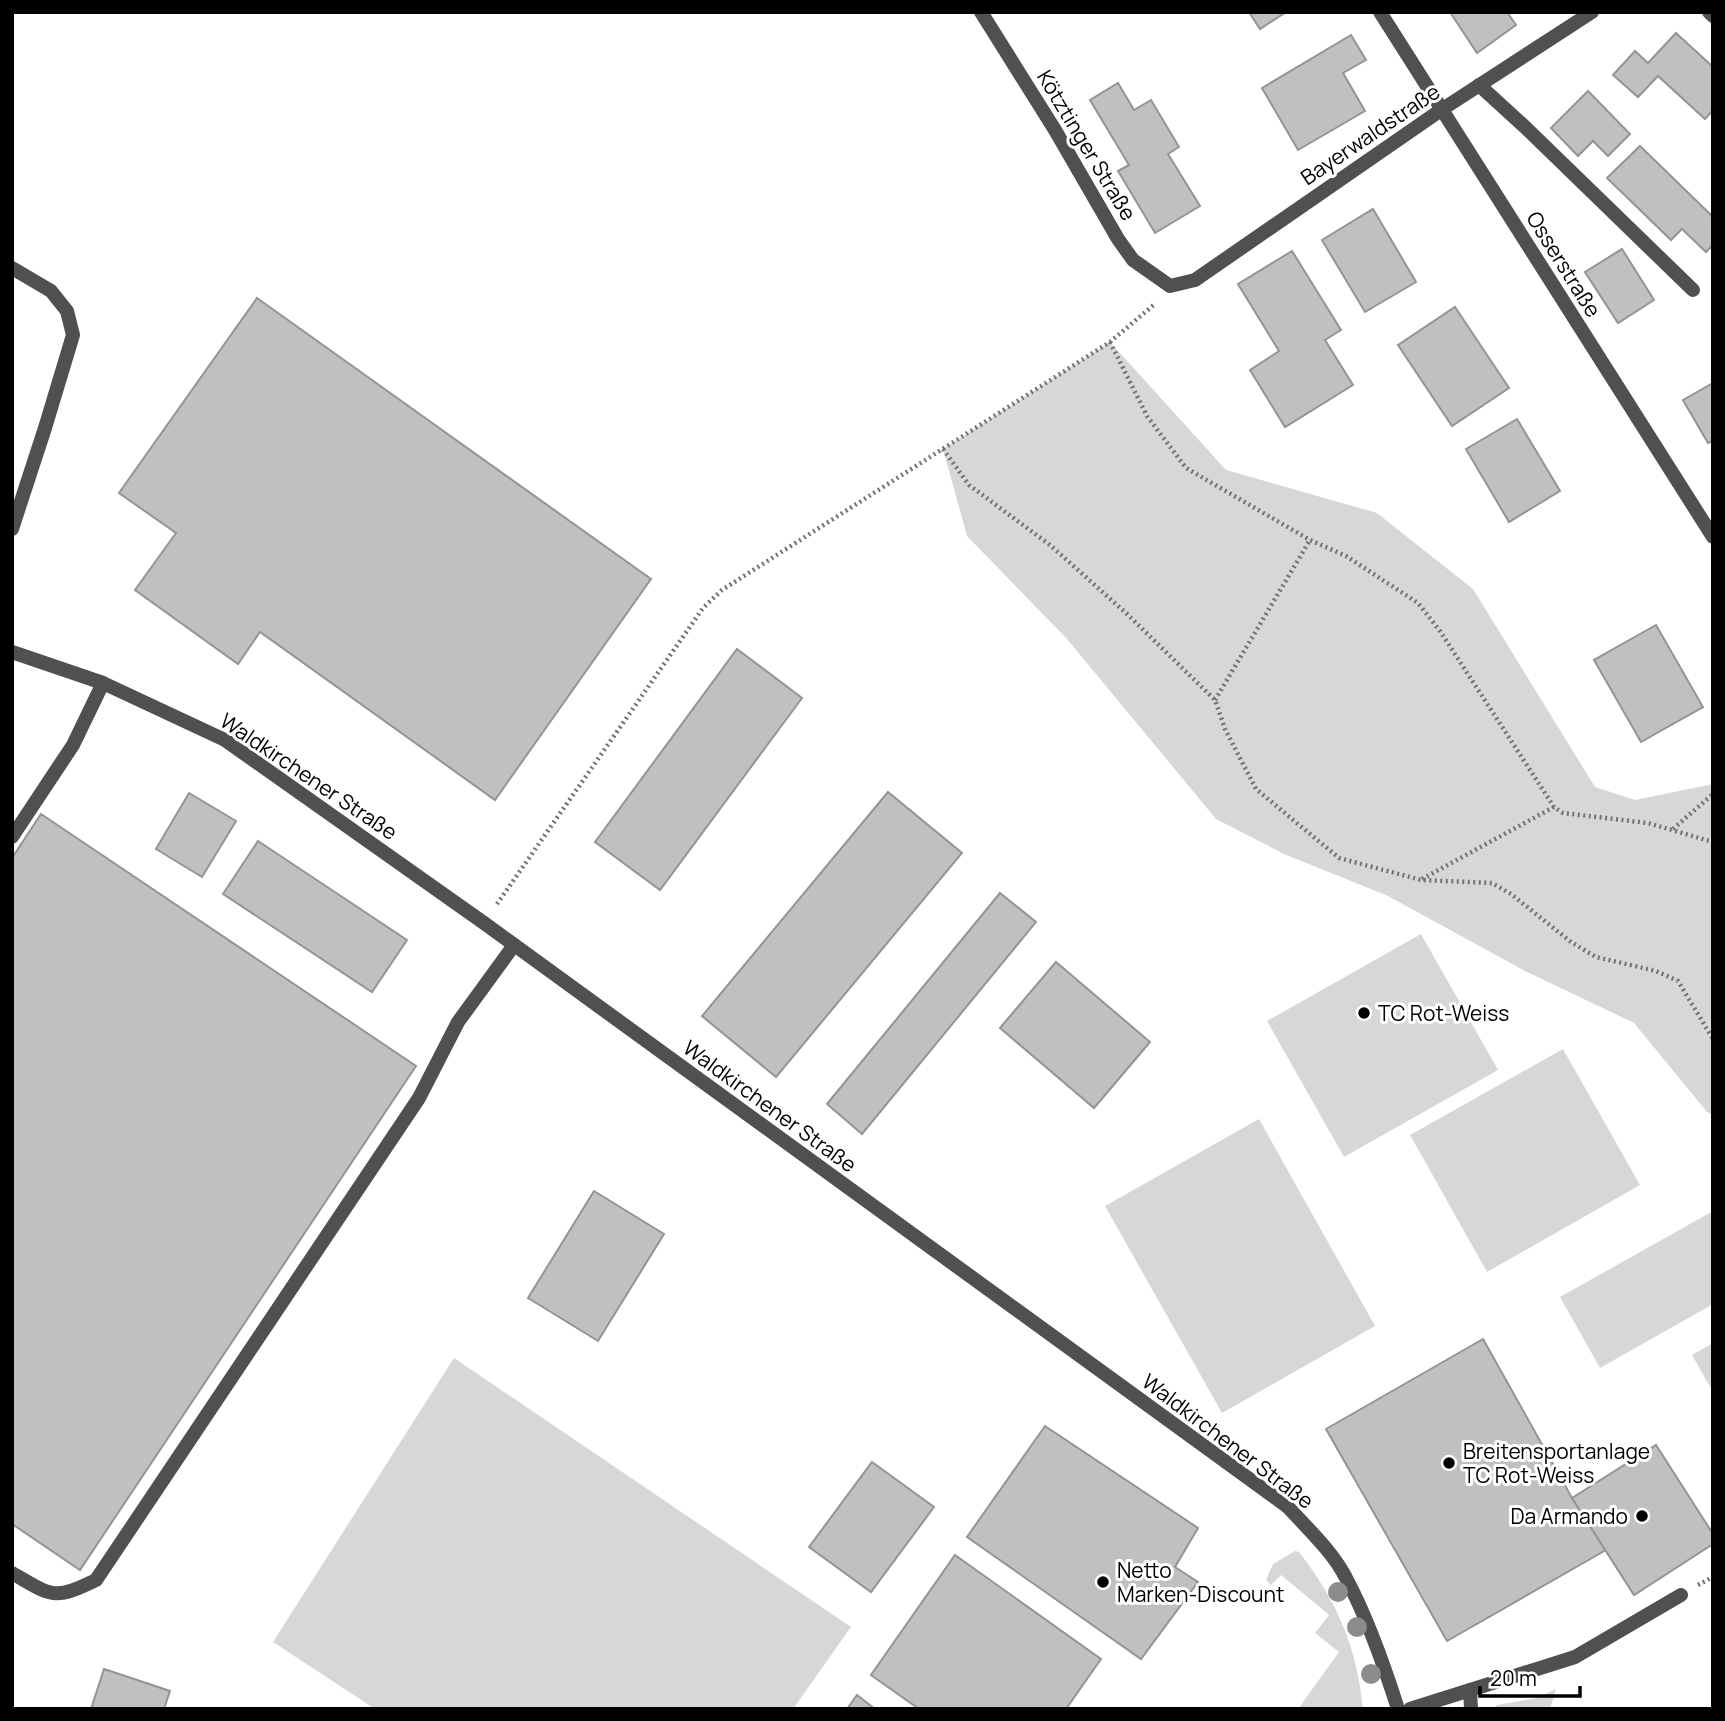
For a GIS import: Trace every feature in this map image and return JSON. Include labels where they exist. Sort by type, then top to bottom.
[{"type":"street","name":"Kötztinger Straße","points":[[981,12],[1125,249],[1142,267],[1170,286]]},
{"type":"street","name":"Osserstraße","points":[[1380,12],[1713,537]]},
{"type":"street","name":"Bayerwaldstraße","points":[[1170,286],[1195,280],[1441,110],[1592,12]]},
{"type":"street","points":[[1479,85],[1693,290]]},
{"type":"street","points":[[12,268],[51,291],[67,311],[73,335],[46,428],[12,529]]},
{"type":"street","name":"Waldkirchener Straße","points":[[12,652],[103,683],[225,740],[484,923],[1288,1507],[1315,1535],[1346,1576],[1385,1668],[1398,1709]]},
{"type":"street","points":[[12,836],[73,745],[103,683]]},
{"type":"street","points":[[12,1573],[47,1593],[69,1593],[96,1580],[419,1098],[458,1021],[514,945]]},
{"type":"street","points":[[1410,1709],[1575,1657],[1681,1594]]},
{"type":"street","points":[[1470,1690],[1471,1709]]},
{"type":"path","points":[[484,923],[703,608],[722,590],[1110,342],[1153,306],[1170,286]]},
{"type":"path","points":[[1110,342],[1147,416],[1186,468],[1310,540],[1346,556],[1418,603],[1440,631],[1554,807],[1563,813],[1648,823],[1713,842]]},
{"type":"path","points":[[943,449],[969,485],[1050,545],[1126,613],[1215,701],[1225,729],[1256,789],[1339,858],[1421,880],[1492,883],[1511,894],[1571,942],[1596,957],[1656,971],[1678,981],[1713,1039]]},
{"type":"path","points":[[1215,701],[1310,540]]},
{"type":"path","points":[[1672,830],[1713,794]]},
{"type":"path","points":[[1421,880],[1554,807]]},
{"type":"shaded area","points":[[1110,342],[1226,470],[1377,513],[1473,589],[1595,787],[1635,800],[1713,784],[1713,1115],[1707,1112],[1634,1023],[1525,971],[1388,896],[1284,854],[1216,819],[1067,639],[967,536],[943,449]]},
{"type":"shaded area","points":[[1421,934],[1498,1070],[1344,1157],[1267,1021]]},
{"type":"shaded area","points":[[1563,1049],[1640,1185],[1487,1272],[1410,1135]]},
{"type":"shaded area","points":[[1259,1119],[1375,1326],[1222,1413],[1105,1206]]},
{"type":"shaded area","points":[[1713,1211],[1713,1304],[1600,1368],[1560,1297]]},
{"type":"shaded area","points":[[1713,1343],[1713,1392],[1692,1355]]},
{"type":"shaded area","points":[[454,1358],[851,1627],[793,1709],[375,1709],[273,1642]]},
{"type":"shaded area","points":[[1295,1551],[1299,1552],[1324,1588],[1343,1626],[1356,1665],[1363,1709],[1298,1709],[1339,1652],[1315,1633],[1329,1615],[1281,1575],[1271,1585],[1266,1580],[1273,1564]]},
{"type":"shaded area","points":[[1556,1689],[1550,1709],[1493,1709],[1497,1705],[1537,1698]]},
{"type":"building","points":[[1249,12],[1286,12],[1260,29]]},
{"type":"building","points":[[1450,12],[1507,12],[1516,25],[1477,53]]},
{"type":"building","points":[[1676,33],[1713,67],[1713,110],[1705,119],[1658,76],[1638,97],[1613,75],[1635,51],[1648,63]]},
{"type":"building","points":[[1351,35],[1366,60],[1343,73],[1365,111],[1298,150],[1262,88]]},
{"type":"building","points":[[1118,83],[1134,110],[1151,100],[1179,147],[1168,154],[1200,206],[1155,233],[1118,171],[1129,165],[1090,100]]},
{"type":"building","points":[[1588,91],[1630,134],[1608,156],[1593,141],[1578,156],[1551,128]]},
{"type":"building","points":[[1640,146],[1713,217],[1713,245],[1706,252],[1682,229],[1671,240],[1607,178]]},
{"type":"building","points":[[1373,209],[1416,282],[1365,312],[1322,240]]},
{"type":"building","points":[[1622,249],[1654,300],[1618,323],[1585,272]]},
{"type":"building","points":[[1292,251],[1341,330],[1325,340],[1353,385],[1285,427],[1250,370],[1279,351],[1238,284]]},
{"type":"building","points":[[257,298],[651,579],[495,800],[260,632],[238,664],[135,590],[176,533],[119,493]]},
{"type":"building","points":[[1455,307],[1509,388],[1452,426],[1398,345]]},
{"type":"building","points":[[1713,383],[1713,441],[1708,443],[1683,400]]},
{"type":"building","points":[[1517,419],[1560,491],[1509,522],[1466,449]]},
{"type":"building","points":[[1656,625],[1703,707],[1641,742],[1594,660]]},
{"type":"building","points":[[737,649],[802,698],[660,890],[595,842]]},
{"type":"building","points":[[888,792],[962,853],[776,1077],[702,1016]]},
{"type":"building","points":[[189,793],[236,821],[202,877],[156,849]]},
{"type":"building","points":[[41,814],[416,1066],[80,1570],[12,1524],[12,858]]},
{"type":"building","points":[[258,841],[407,940],[372,992],[223,894]]},
{"type":"building","points":[[1000,893],[1036,922],[862,1134],[827,1104]]},
{"type":"building","points":[[1056,962],[1150,1042],[1094,1108],[1000,1028]]},
{"type":"building","points":[[594,1191],[664,1234],[598,1341],[528,1298]]},
{"type":"building","name":"Breitensportanlage TC Rot-Weiss","points":[[1483,1339],[1572,1498],[1606,1550],[1447,1641],[1326,1429]]},
{"type":"building","points":[[1045,1426],[1198,1528],[1175,1567],[1198,1582],[1141,1659],[967,1537]]},
{"type":"building","name":"Da Armando","points":[[1656,1445],[1713,1534],[1713,1544],[1634,1595],[1572,1498]]},
{"type":"building","points":[[872,1462],[934,1507],[871,1592],[809,1547]]},
{"type":"building","points":[[955,1555],[1101,1659],[1066,1709],[919,1709],[871,1675]]},
{"type":"building","points":[[104,1669],[170,1691],[164,1709],[91,1709]]},
{"type":"building","points":[[857,1695],[875,1709],[847,1709]]},
{"type":"place","name":"TC Rot-Weiss","points":[[1364,1013]]},
{"type":"place","name":"Breitensportanlage TC Rot-Weiss","points":[[1449,1463]]},
{"type":"place","name":"Da Armando","points":[[1642,1516]]},
{"type":"place","name":"Netto Marken-Discount","points":[[1103,1582]]}]
